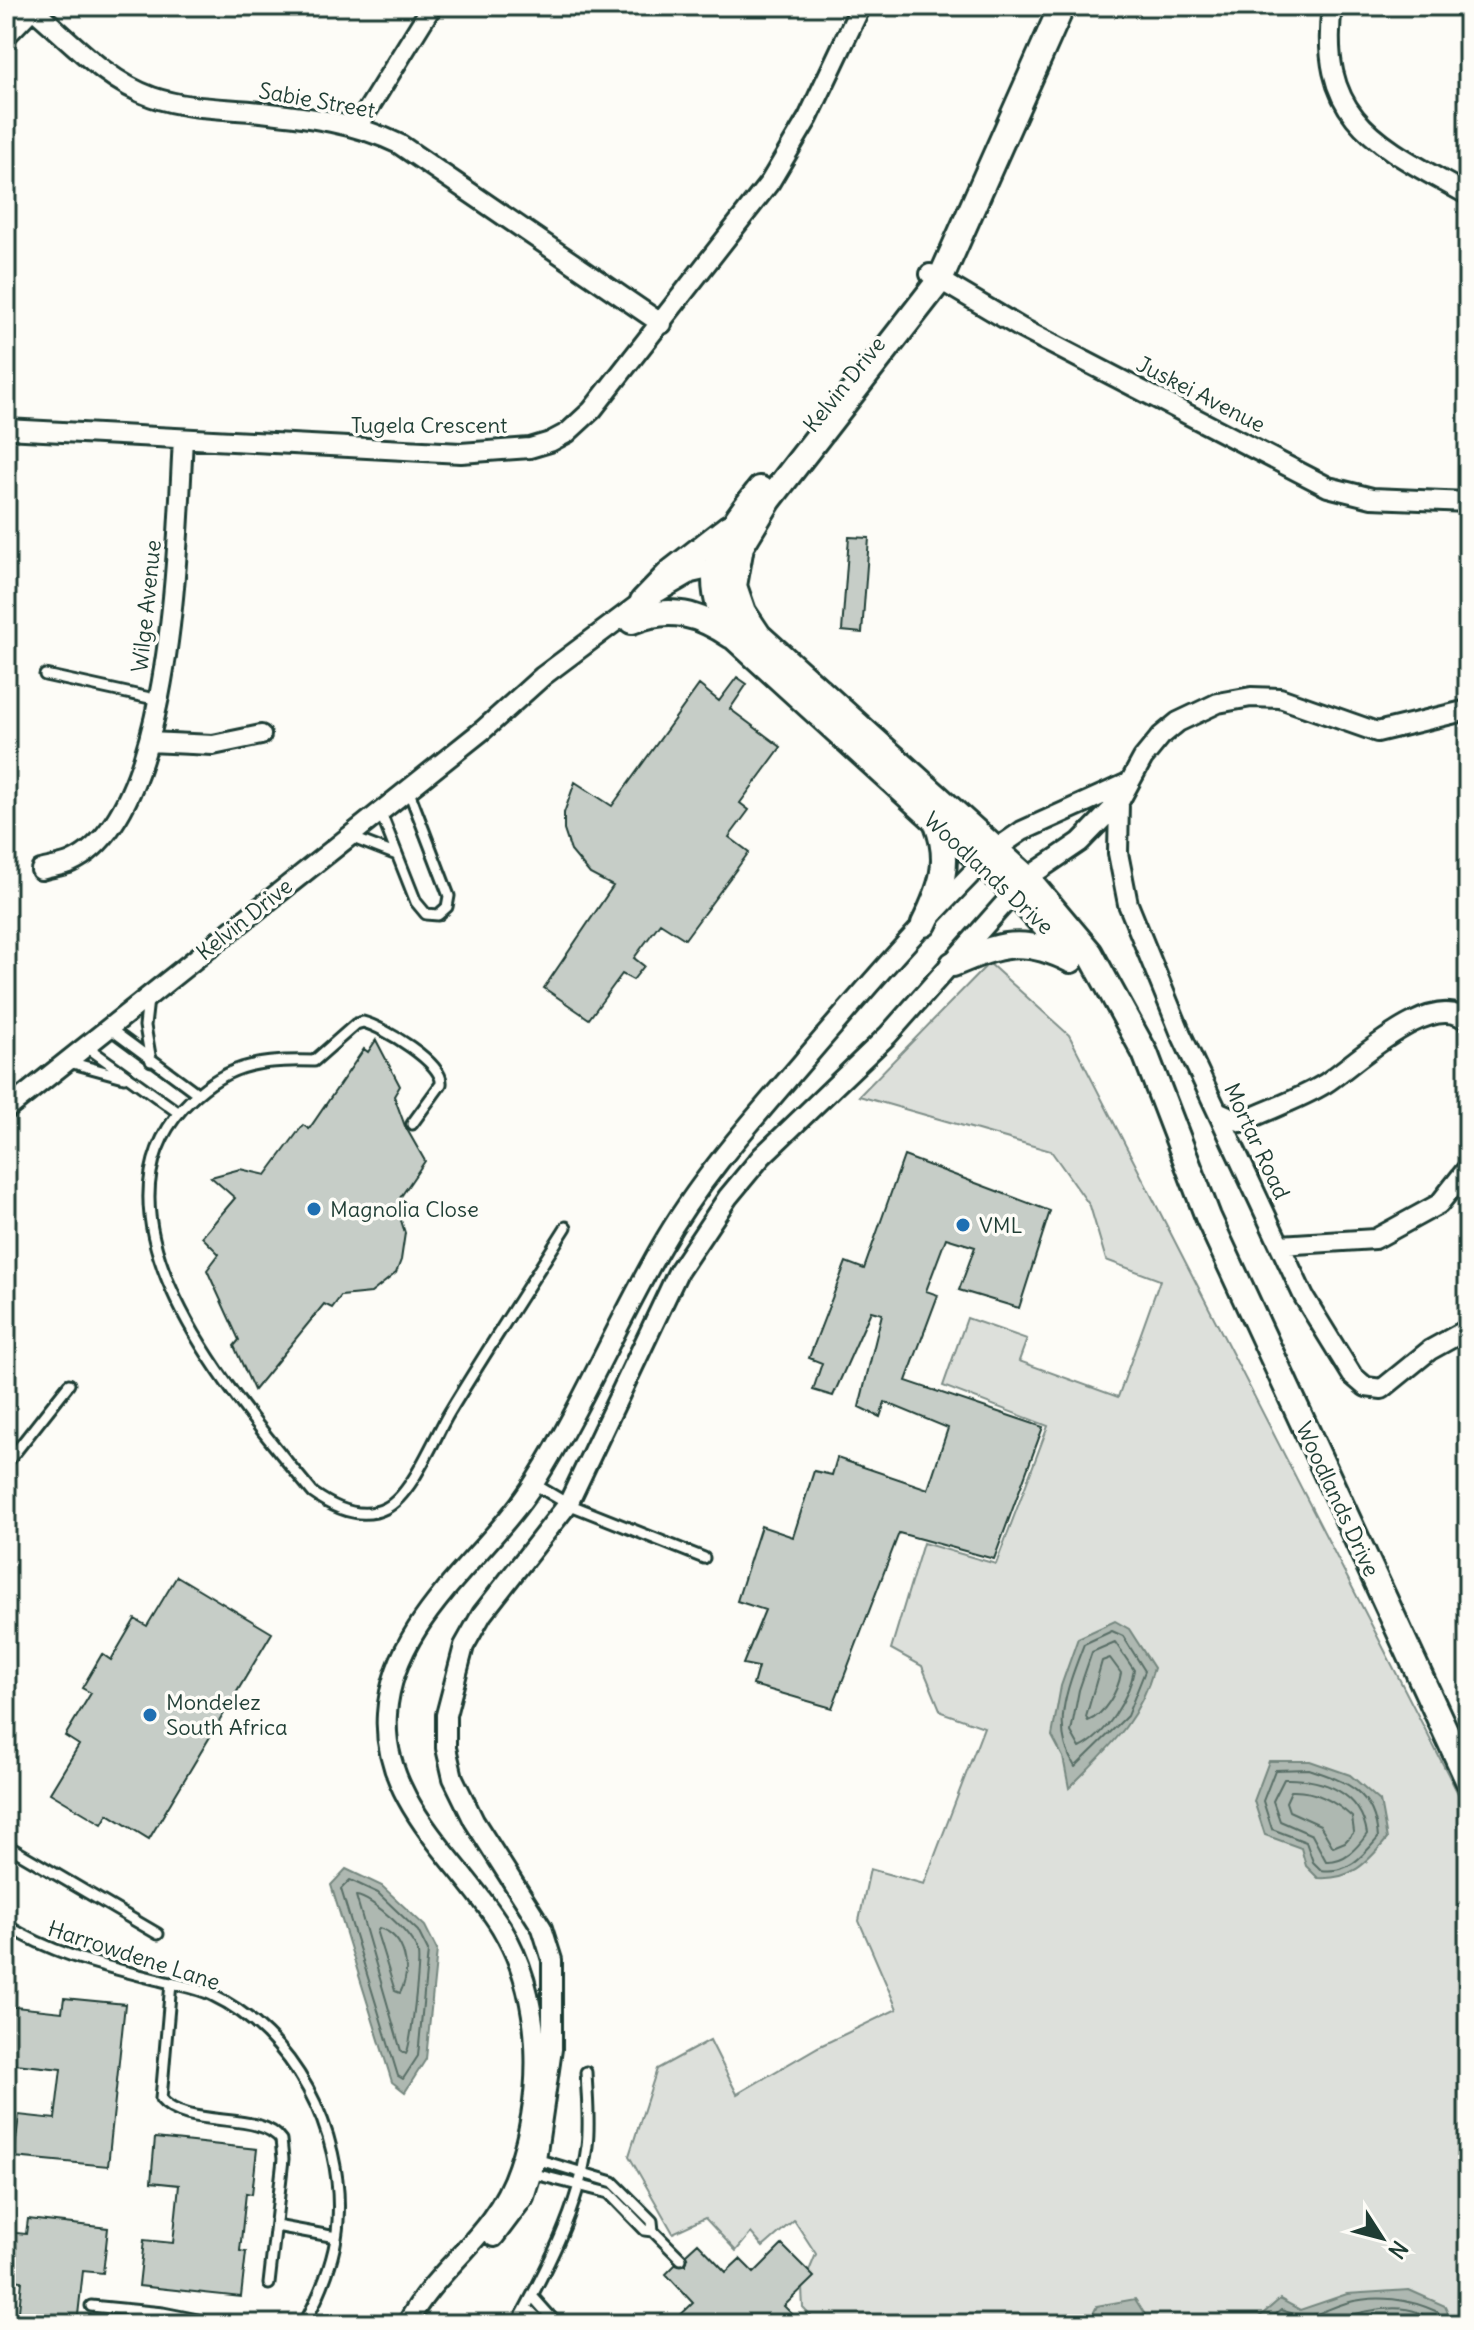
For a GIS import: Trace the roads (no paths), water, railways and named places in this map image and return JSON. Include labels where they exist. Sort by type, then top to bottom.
[{"type":"main road","name":"Kelvin Drive","points":[[725,570],[769,500],[935,277],[973,202],[1062,6]]},
{"type":"main road","name":"Kelvin Drive","points":[[725,570],[731,525],[935,277]]},
{"type":"main road","points":[[637,611],[671,572],[731,525]]},
{"type":"main road","name":"Woodlands Drive","points":[[725,570],[719,608],[734,637],[936,821],[989,856]]},
{"type":"main road","name":"Woodlands Drive","points":[[725,570],[743,612],[759,636],[1090,953],[1145,1053],[1208,1217]]},
{"type":"main road","points":[[637,611],[677,612],[697,617],[734,637]]},
{"type":"main road","points":[[924,924],[946,868],[936,821]]},
{"type":"main road","name":"Woodlands Drive","points":[[1020,885],[1097,995],[1208,1217],[1468,1780]]},
{"type":"main road","points":[[953,964],[1005,945],[1019,944],[1047,948],[1077,963]]},
{"type":"street","points":[[357,127],[432,6]]},
{"type":"street","name":"Tugela Crescent","points":[[6,429],[461,453],[530,448],[567,433],[592,410],[662,324],[770,182],[808,118],[861,6]]},
{"type":"street","points":[[1332,6],[1330,51],[1339,97],[1380,145],[1468,195]]},
{"type":"street","points":[[6,36],[34,7]]},
{"type":"street","name":"Sabie Street","points":[[34,7],[117,79],[151,97],[190,107],[261,112],[357,127],[409,151],[662,324]]},
{"type":"street","name":"Juskei Avenue","points":[[935,277],[1021,328],[1328,487],[1372,498],[1468,502]]},
{"type":"street","name":"Wilge Avenue","points":[[41,870],[70,863],[104,835],[121,810],[149,742],[169,654],[183,439]]},
{"type":"street","name":"Kelvin Drive","points":[[6,1110],[483,730],[543,676],[680,577],[725,570]]},
{"type":"street","name":"Mortar Road","points":[[1468,710],[1377,732],[1290,700],[1234,699],[1178,722],[1151,746],[1119,802],[1118,853],[1128,904],[1155,976],[1304,1297],[1345,1366],[1366,1387],[1386,1387],[1430,1350],[1468,1329]]},
{"type":"street","points":[[149,742],[213,745],[261,735]]},
{"type":"street","points":[[420,2324],[447,2288],[505,2225],[524,2197],[535,2064],[531,2017],[523,1981],[499,1924],[413,1810],[396,1777],[387,1716],[392,1684],[407,1645],[437,1602],[534,1484],[599,1369],[661,1245],[709,1174],[854,1001],[989,856],[1022,831],[1128,783]]},
{"type":"street","points":[[407,2324],[435,2285],[497,2214],[527,2164],[552,2049],[552,1960],[542,1928],[474,1821],[453,1778],[446,1748],[446,1715],[464,1646],[476,1625],[568,1504],[678,1272],[702,1232],[762,1156],[888,1035],[1020,885],[1080,842],[1119,802]]},
{"type":"street","points":[[1217,1111],[1242,1122],[1256,1116],[1324,1084],[1413,1021],[1436,1012],[1452,1013],[1468,1022]]},
{"type":"street","points":[[1280,1245],[1375,1239],[1439,1204],[1466,1170]]},
{"type":"lane","points":[[45,675],[159,700]]},
{"type":"lane","points":[[380,810],[419,907],[434,917],[443,912],[449,896],[408,789]]},
{"type":"lane","points":[[347,836],[397,855]]},
{"type":"lane","points":[[149,996],[145,1026],[151,1061]]},
{"type":"lane","points":[[412,1124],[441,1084],[439,1072],[411,1048],[363,1022],[356,1024],[314,1061],[280,1060],[241,1066],[197,1093],[157,1143],[149,1172],[147,1198],[160,1262],[200,1342],[232,1395],[313,1493],[351,1513],[384,1510],[402,1496],[450,1412],[566,1227]]},
{"type":"lane","points":[[109,1028],[197,1093]]},
{"type":"lane","points":[[87,1047],[179,1113]]},
{"type":"lane","points":[[67,1062],[127,1077]]},
{"type":"lane","points":[[6,1464],[12,1461],[69,1384]]},
{"type":"lane","points":[[534,1484],[568,1504],[704,1558]]},
{"type":"lane","points":[[6,1845],[158,1934]]},
{"type":"lane","name":"Harrowdene Lane","points":[[6,1925],[50,1950],[211,1995],[255,2025],[287,2056],[314,2099],[326,2128],[338,2198],[336,2237],[324,2281],[304,2324]]},
{"type":"lane","points":[[171,1983],[161,2099],[172,2108],[190,2114],[266,2129],[277,2135],[283,2159],[269,2284]]},
{"type":"lane","points":[[517,2324],[557,2244],[582,2172],[589,2124],[586,2072]]},
{"type":"lane","points":[[527,2164],[582,2172],[613,2182],[652,2221],[653,2231]]},
{"type":"lane","points":[[527,2164],[577,2186],[609,2193],[645,2230],[653,2231],[681,2259]]},
{"type":"lane","points":[[628,2213],[636,2205]]},
{"type":"lane","points":[[276,2226],[336,2237]]},
{"type":"lane","points":[[532,2296],[557,2324]]},
{"type":"lane","points":[[91,2306],[163,2313],[218,2324]]},
{"type":"lane","points":[[526,2307],[543,2324]]},
{"type":"water","points":[[1115,1621],[1129,1629],[1154,1668],[1130,1720],[1069,1788],[1063,1757],[1052,1736],[1061,1686],[1078,1638]]},
{"type":"water","points":[[1269,1761],[1310,1761],[1350,1775],[1380,1801],[1387,1839],[1357,1869],[1340,1876],[1318,1878],[1306,1866],[1301,1848],[1265,1835],[1254,1801]]},
{"type":"water","points":[[346,1869],[382,1886],[425,1926],[437,1950],[426,2059],[405,2092],[392,2082],[331,1885]]},
{"type":"water","points":[[1409,2290],[1445,2306],[1453,2324],[1251,2324],[1280,2299],[1300,2310],[1347,2294]]},
{"type":"water","points":[[1135,2299],[1151,2324],[1088,2324],[1097,2306]]},
{"type":"place","name":"Magnolia Close","points":[[314,1209]]},
{"type":"place","name":"VML","points":[[963,1225]]},
{"type":"place","name":"Mondelez South Africa","points":[[150,1715]]}]
